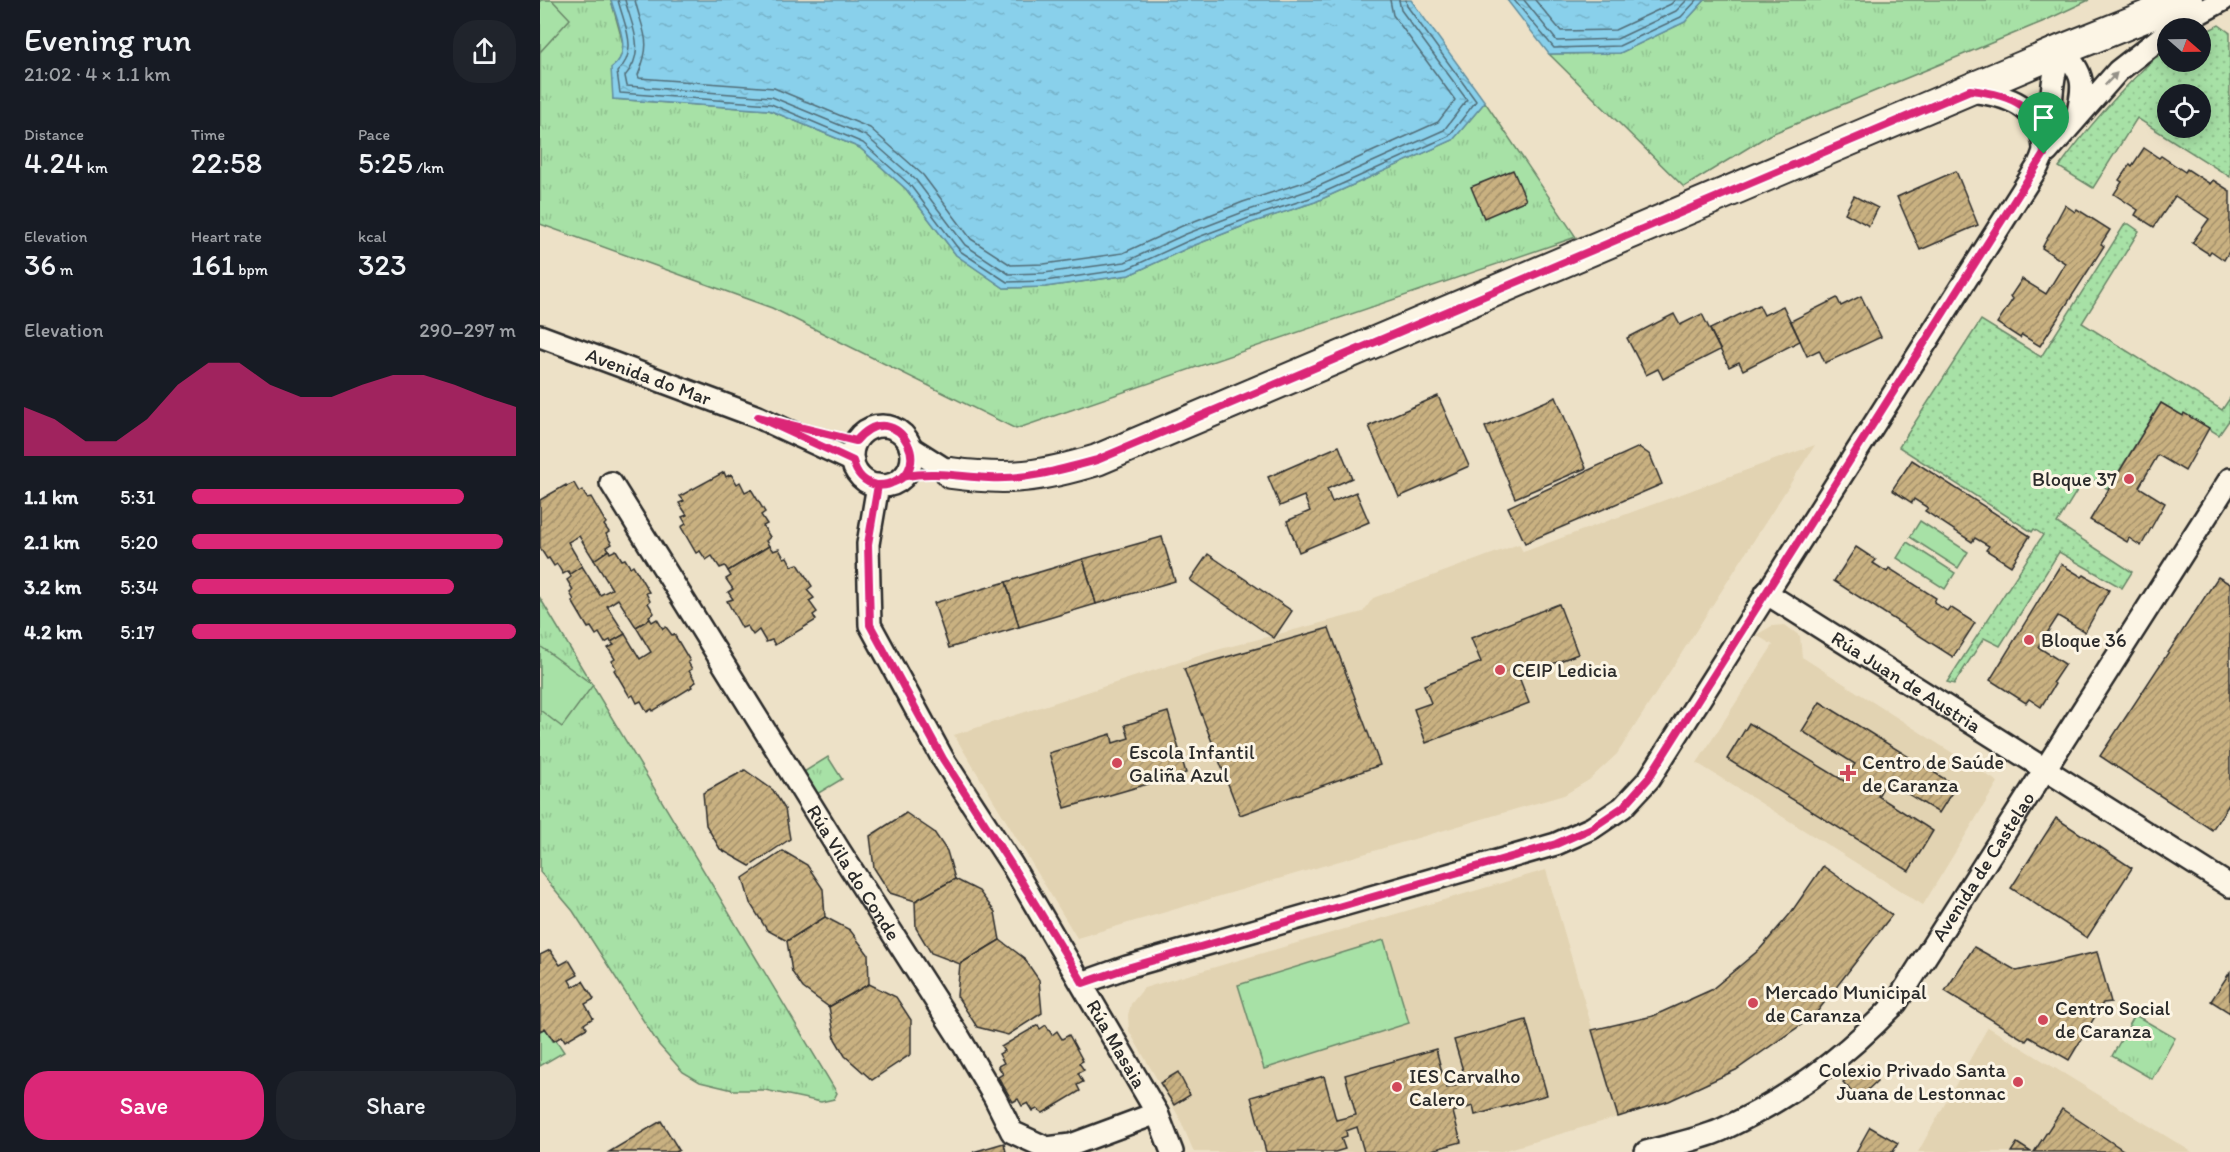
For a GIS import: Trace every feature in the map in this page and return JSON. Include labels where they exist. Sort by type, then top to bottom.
[{"type":"street","points":[[904,476],[951,473],[989,478],[1032,476],[1097,460],[2062,50],[2187,0]]},
{"type":"street","points":[[2190,18],[2223,0]]},
{"type":"street","points":[[1083,983],[1139,964],[1556,844],[1592,828],[1623,807],[1648,779],[2044,154],[2118,71],[2157,41]]},
{"type":"street","points":[[2062,50],[2076,65],[2082,81],[2082,96],[2077,117]]},
{"type":"street","points":[[2044,154],[2052,118],[2053,78],[2062,50]]},
{"type":"street","points":[[1970,90],[1992,93],[2012,100],[2026,110],[2039,124],[2044,154]]},
{"type":"street","name":"Avenida do Mar","points":[[540,336],[854,451]]},
{"type":"street","points":[[890,427],[899,431],[906,438],[910,447],[911,462],[904,476],[896,482],[878,485],[861,477],[855,470],[854,451],[862,434],[870,428],[890,427]]},
{"type":"street","points":[[910,447],[951,473]]},
{"type":"street","name":"Avenida de Castelao","points":[[1646,1152],[1719,1131],[1782,1098],[1825,1070],[1896,1004],[2230,479]]},
{"type":"street","name":"Rúa Vila do Conde","points":[[611,483],[839,850],[959,1037],[1012,1132],[1047,1148],[1071,1145],[1157,1113]]},
{"type":"street","name":"Rúa Masaia","points":[[878,485],[868,544],[870,625],[943,759],[1012,866],[1083,983],[1157,1113],[1172,1152]]},
{"type":"street","name":"Rúa Juan de Austria","points":[[1766,593],[2230,886]]},
{"type":"shaded area","points":[[1815,445],[1617,754],[1589,780],[1564,795],[1077,938],[954,735],[1217,650],[1363,612],[1373,598],[1519,544],[1523,552]]},
{"type":"shaded area","name":"Centro de Saúde de Caranza","points":[[1785,625],[1800,636],[1802,657],[1998,782],[1923,905],[1697,763],[1773,645],[1756,635],[1772,626]]},
{"type":"shaded area","points":[[1546,870],[1618,1117],[1499,1152],[1194,1152],[1179,1117],[1129,1031],[1128,1015],[1131,1004],[1144,988]]},
{"type":"shaded area","name":"Colexio Privado Santa Juana de Lestonnac","points":[[1988,1027],[2192,1152],[1918,1152]]},
{"type":"green space","points":[[540,0],[611,0],[624,47],[618,64],[613,99],[769,110],[860,148],[906,189],[956,255],[1004,288],[1045,287],[1129,275],[1190,247],[1251,223],[1315,202],[1453,140],[1485,102],[1576,237],[1016,429],[772,308],[540,224]]},
{"type":"green space","points":[[540,0],[552,0],[570,19],[540,52]]},
{"type":"green space","points":[[1705,0],[2089,0],[2042,22],[1769,135],[1684,187],[1549,54],[1620,53],[1685,22]]},
{"type":"green space","points":[[2219,25],[2230,33],[2230,177],[2169,138],[2211,138],[2211,84],[2157,84],[2157,131],[2137,118],[2093,188],[2059,167],[2130,82],[2157,56],[2157,72],[2211,72],[2211,29]]},
{"type":"green space","points":[[2125,224],[2139,231],[2082,323],[2222,410],[2230,398],[2230,419],[2219,435],[2185,414],[2183,416],[2161,403],[2108,489],[2086,476],[2057,523],[2132,572],[2122,588],[2059,552],[2000,646],[1984,638],[1954,684],[1947,682],[2043,535],[2034,529],[2032,532],[1899,447],[1981,320],[2041,357]]},
{"type":"green space","points":[[1920,521],[1968,552],[1958,568],[1910,537]]},
{"type":"green space","points":[[1907,542],[1955,573],[1945,589],[1897,558]]},
{"type":"green space","points":[[540,598],[837,1093],[834,1099],[821,1102],[765,1090],[733,1090],[700,1082],[683,1072],[659,1045],[573,911],[540,872]]},
{"type":"green space","points":[[540,646],[593,685],[562,727],[540,710]]},
{"type":"green space","points":[[828,757],[842,779],[812,797],[799,775]]},
{"type":"green space","points":[[1384,940],[1409,1023],[1264,1069],[1238,985]]},
{"type":"green space","points":[[2135,1015],[2175,1038],[2152,1079],[2112,1056]]},
{"type":"green space","points":[[545,1028],[564,1052],[540,1066],[540,1031]]},
{"type":"water","points":[[611,0],[1411,0],[1485,102],[1453,140],[1315,202],[1251,223],[1190,247],[1129,275],[1045,287],[1004,288],[956,255],[906,189],[860,148],[769,110],[613,99],[611,68],[618,62],[623,46],[620,27]]},
{"type":"water","points":[[1507,0],[1705,0],[1685,22],[1620,53],[1549,54]]},
{"type":"building","points":[[2144,148],[2185,172],[2187,169],[2210,184],[2213,180],[2230,191],[2230,250],[2224,260],[2211,251],[2209,254],[2192,243],[2209,219],[2175,196],[2154,227],[2135,215],[2138,210],[2114,194],[2122,182],[2119,180]]},
{"type":"building","points":[[1513,170],[1526,200],[1484,218],[1471,187]]},
{"type":"building","points":[[1956,171],[1978,225],[1920,250],[1897,197]]},
{"type":"building","points":[[1854,196],[1878,208],[1869,226],[1845,213]]},
{"type":"building","points":[[2065,205],[2075,212],[2077,209],[2110,230],[2101,244],[2104,246],[2040,346],[2022,335],[2020,338],[1997,323],[2013,299],[2010,297],[2022,279],[2046,294],[2065,263],[2042,248]]},
{"type":"building","points":[[1861,296],[1881,337],[1825,363],[1819,350],[1807,356],[1791,321],[1837,298],[1841,306]]},
{"type":"building","points":[[1759,305],[1764,315],[1783,306],[1800,341],[1743,370],[1739,362],[1729,367],[1710,329]]},
{"type":"building","points":[[1674,314],[1680,325],[1702,314],[1720,350],[1663,379],[1658,369],[1646,375],[1627,338]]},
{"type":"building","points":[[1438,396],[1469,466],[1399,497],[1369,426]]},
{"type":"building","points":[[1556,397],[1586,468],[1515,498],[1485,427]]},
{"type":"building","name":"Bloque 37","points":[[2161,403],[2209,428],[2185,471],[2158,455],[2139,487],[2165,503],[2141,546],[2129,538],[2127,542],[2090,520]]},
{"type":"building","points":[[1339,446],[1352,478],[1327,489],[1332,502],[1356,492],[1369,522],[1299,552],[1287,521],[1310,511],[1304,496],[1280,506],[1268,477]]},
{"type":"building","points":[[1639,447],[1650,455],[1662,484],[1525,543],[1508,507]]},
{"type":"building","points":[[1912,460],[2030,536],[2011,566],[1986,550],[1989,546],[1975,538],[1972,542],[1925,511],[1928,508],[1914,499],[1912,503],[1892,490]]},
{"type":"building","points":[[724,472],[726,477],[731,474],[737,484],[740,482],[745,492],[751,489],[765,512],[761,515],[767,524],[763,526],[770,537],[766,541],[769,546],[728,571],[725,566],[720,568],[712,556],[706,560],[700,551],[696,553],[681,527],[686,524],[682,517],[687,515],[679,503],[684,501],[680,496]]},
{"type":"building","points":[[574,483],[579,492],[582,490],[587,498],[591,497],[606,523],[604,525],[609,532],[606,534],[612,544],[607,547],[609,550],[594,560],[579,536],[568,542],[582,566],[570,574],[568,571],[563,574],[557,564],[554,566],[540,548],[540,500]]},
{"type":"building","points":[[1162,537],[1175,581],[1096,604],[1083,559]]},
{"type":"building","points":[[769,546],[773,551],[779,549],[792,566],[798,564],[812,586],[807,590],[814,598],[809,601],[817,612],[813,615],[816,620],[775,645],[772,640],[766,642],[759,630],[753,635],[747,626],[742,628],[727,601],[733,599],[728,592],[733,589],[726,579],[731,576],[728,571]]},
{"type":"building","points":[[1856,547],[1876,560],[1873,563],[1887,572],[1889,568],[1936,598],[1934,602],[1947,611],[1950,607],[1975,623],[1953,657],[1834,581]]},
{"type":"building","points":[[609,550],[610,553],[616,550],[622,560],[625,559],[630,567],[633,565],[649,592],[646,593],[650,601],[648,603],[654,613],[649,616],[650,619],[636,627],[618,599],[607,606],[625,634],[605,643],[599,633],[596,635],[591,627],[588,628],[572,601],[574,600],[570,593],[573,590],[567,580],[571,577],[570,574],[582,566],[600,595],[612,589],[594,560]]},
{"type":"building","points":[[1208,554],[1292,611],[1274,638],[1190,580]]},
{"type":"building","points":[[1083,559],[1096,604],[1019,627],[1006,582]]},
{"type":"building","name":"Bloque 36","points":[[2061,564],[2109,590],[2085,632],[2058,616],[2038,647],[2065,664],[2041,707],[2029,699],[2026,703],[1990,680]]},
{"type":"building","points":[[2218,577],[2230,584],[2230,803],[2212,830],[2100,756]]},
{"type":"building","points":[[1006,582],[1019,627],[949,648],[934,603]]},
{"type":"building","name":"CEIP Ledicia","points":[[1559,604],[1578,654],[1519,677],[1529,703],[1426,743],[1414,709],[1431,703],[1424,685],[1481,662],[1471,638]]},
{"type":"building","points":[[650,619],[652,622],[657,619],[663,629],[666,627],[672,635],[674,634],[690,661],[688,662],[692,669],[689,671],[696,682],[691,685],[692,687],[653,711],[652,709],[647,712],[641,701],[637,703],[633,695],[630,697],[614,670],[616,668],[612,661],[615,659],[608,648],[614,645],[611,642],[625,634],[640,659],[651,652],[636,627]]},
{"type":"building","points":[[1329,628],[1380,765],[1240,815],[1184,669]]},
{"type":"building","points":[[1820,702],[1956,786],[1939,813],[1887,781],[1878,796],[1933,831],[1909,871],[1727,759],[1749,723],[1844,781],[1855,764],[1802,731]]},
{"type":"building","name":"Escola Infantil Galiña Azul","points":[[1168,712],[1186,773],[1065,808],[1049,753],[1111,734],[1113,743],[1129,738],[1125,725]]},
{"type":"building","points":[[745,770],[773,790],[785,809],[790,839],[750,866],[720,849],[706,825],[703,793]]},
{"type":"building","points":[[906,813],[934,832],[947,851],[955,879],[915,901],[890,893],[874,868],[870,836]]},
{"type":"building","points":[[2056,818],[2132,868],[2087,938],[2011,888]]},
{"type":"building","points":[[783,851],[807,865],[823,889],[825,917],[787,941],[767,930],[750,903],[743,878]]},
{"type":"building","name":"Mercado Municipal de Caranza","points":[[1823,866],[1892,915],[1814,1016],[1736,1070],[1669,1101],[1618,1117],[1592,1030],[1653,1016],[1711,990],[1760,949],[1790,914]]},
{"type":"building","points":[[955,879],[979,891],[995,912],[1000,940],[960,964],[931,953],[916,928],[915,901]]},
{"type":"building","points":[[825,917],[850,930],[868,954],[869,984],[829,1007],[803,988],[792,972],[787,941]]},
{"type":"building","points":[[1000,940],[1024,958],[1039,980],[1042,1013],[1008,1035],[977,1027],[957,996],[960,964]]},
{"type":"building","name":"Centro Social de Caranza","points":[[1974,947],[2017,971],[2097,952],[2111,1002],[2103,1003],[2069,1060],[2029,1037],[2026,1041],[1945,991]]},
{"type":"building","points":[[550,950],[560,965],[569,960],[578,975],[569,980],[573,987],[583,981],[594,999],[585,1004],[593,1018],[584,1024],[587,1028],[565,1041],[562,1036],[554,1041],[545,1028],[540,1031],[540,955]]},
{"type":"building","points":[[2230,972],[2230,1013],[2211,1001]]},
{"type":"building","points":[[869,984],[896,997],[911,1020],[911,1054],[872,1080],[845,1056],[835,1039],[829,1007]]},
{"type":"building","name":"IES Carvalho Calero","points":[[1526,1020],[1547,1095],[1475,1115],[1473,1106],[1453,1112],[1461,1142],[1425,1152],[1364,1152],[1357,1127],[1346,1131],[1347,1136],[1341,1138],[1345,1149],[1335,1152],[1266,1152],[1251,1097],[1324,1076],[1336,1120],[1356,1115],[1345,1075],[1436,1049],[1446,1088],[1459,1085],[1456,1076],[1464,1074],[1454,1040]]},
{"type":"building","points":[[1038,1025],[1040,1029],[1046,1025],[1052,1035],[1057,1031],[1062,1039],[1069,1035],[1083,1061],[1079,1063],[1084,1070],[1078,1073],[1083,1082],[1077,1085],[1080,1091],[1043,1113],[1037,1109],[1033,1111],[1028,1103],[1022,1106],[1018,1099],[1013,1102],[998,1077],[1003,1074],[998,1066],[1004,1063],[999,1054],[1004,1051],[1001,1047]]},
{"type":"building","points":[[1862,1065],[1877,1081],[1858,1099],[1843,1082]]},
{"type":"building","points":[[1178,1072],[1190,1095],[1174,1105],[1160,1083]]},
{"type":"building","points":[[2062,1109],[2126,1152],[2034,1152]]},
{"type":"building","points":[[661,1121],[679,1150],[676,1152],[609,1152]]},
{"type":"building","points":[[1870,1127],[1898,1143],[1893,1152],[1856,1152]]},
{"type":"building","points":[[1004,1143],[1006,1152],[973,1152]]},
{"type":"building","points":[[2017,1143],[2031,1152],[2011,1152]]},
{"type":"place","name":"Bloque 37","points":[[2129,479]]},
{"type":"place","name":"Bloque 36","points":[[2029,640]]},
{"type":"place","name":"CEIP Ledicia","points":[[1500,670]]},
{"type":"place","name":"Escola Infantil Galiña Azul","points":[[1117,763]]},
{"type":"place","name":"Centro de Saúde de Caranza","points":[[1848,773]]},
{"type":"place","name":"Mercado Municipal de Caranza","points":[[1753,1003]]},
{"type":"place","name":"Centro Social de Caranza","points":[[2043,1020]]},
{"type":"place","name":"Colexio Privado Santa Juana de Lestonnac","points":[[2018,1082]]},
{"type":"place","name":"IES Carvalho Calero","points":[[1397,1087]]},
{"type":"route","points":[[2044,154],[1648,779],[1623,807],[1592,828],[1556,844],[1127,968],[1083,983],[1012,866],[943,759],[870,625],[868,544],[878,485],[888,485],[896,482],[904,476],[908,470],[911,455],[906,438],[899,431],[880,426],[870,428],[856,441],[758,417],[853,461],[855,470],[861,477],[869,483],[878,485],[888,485],[904,476],[951,473],[989,478],[1032,476],[1097,460],[1970,90],[1992,93],[2012,100],[2026,110],[2039,124],[2044,154]]}]
